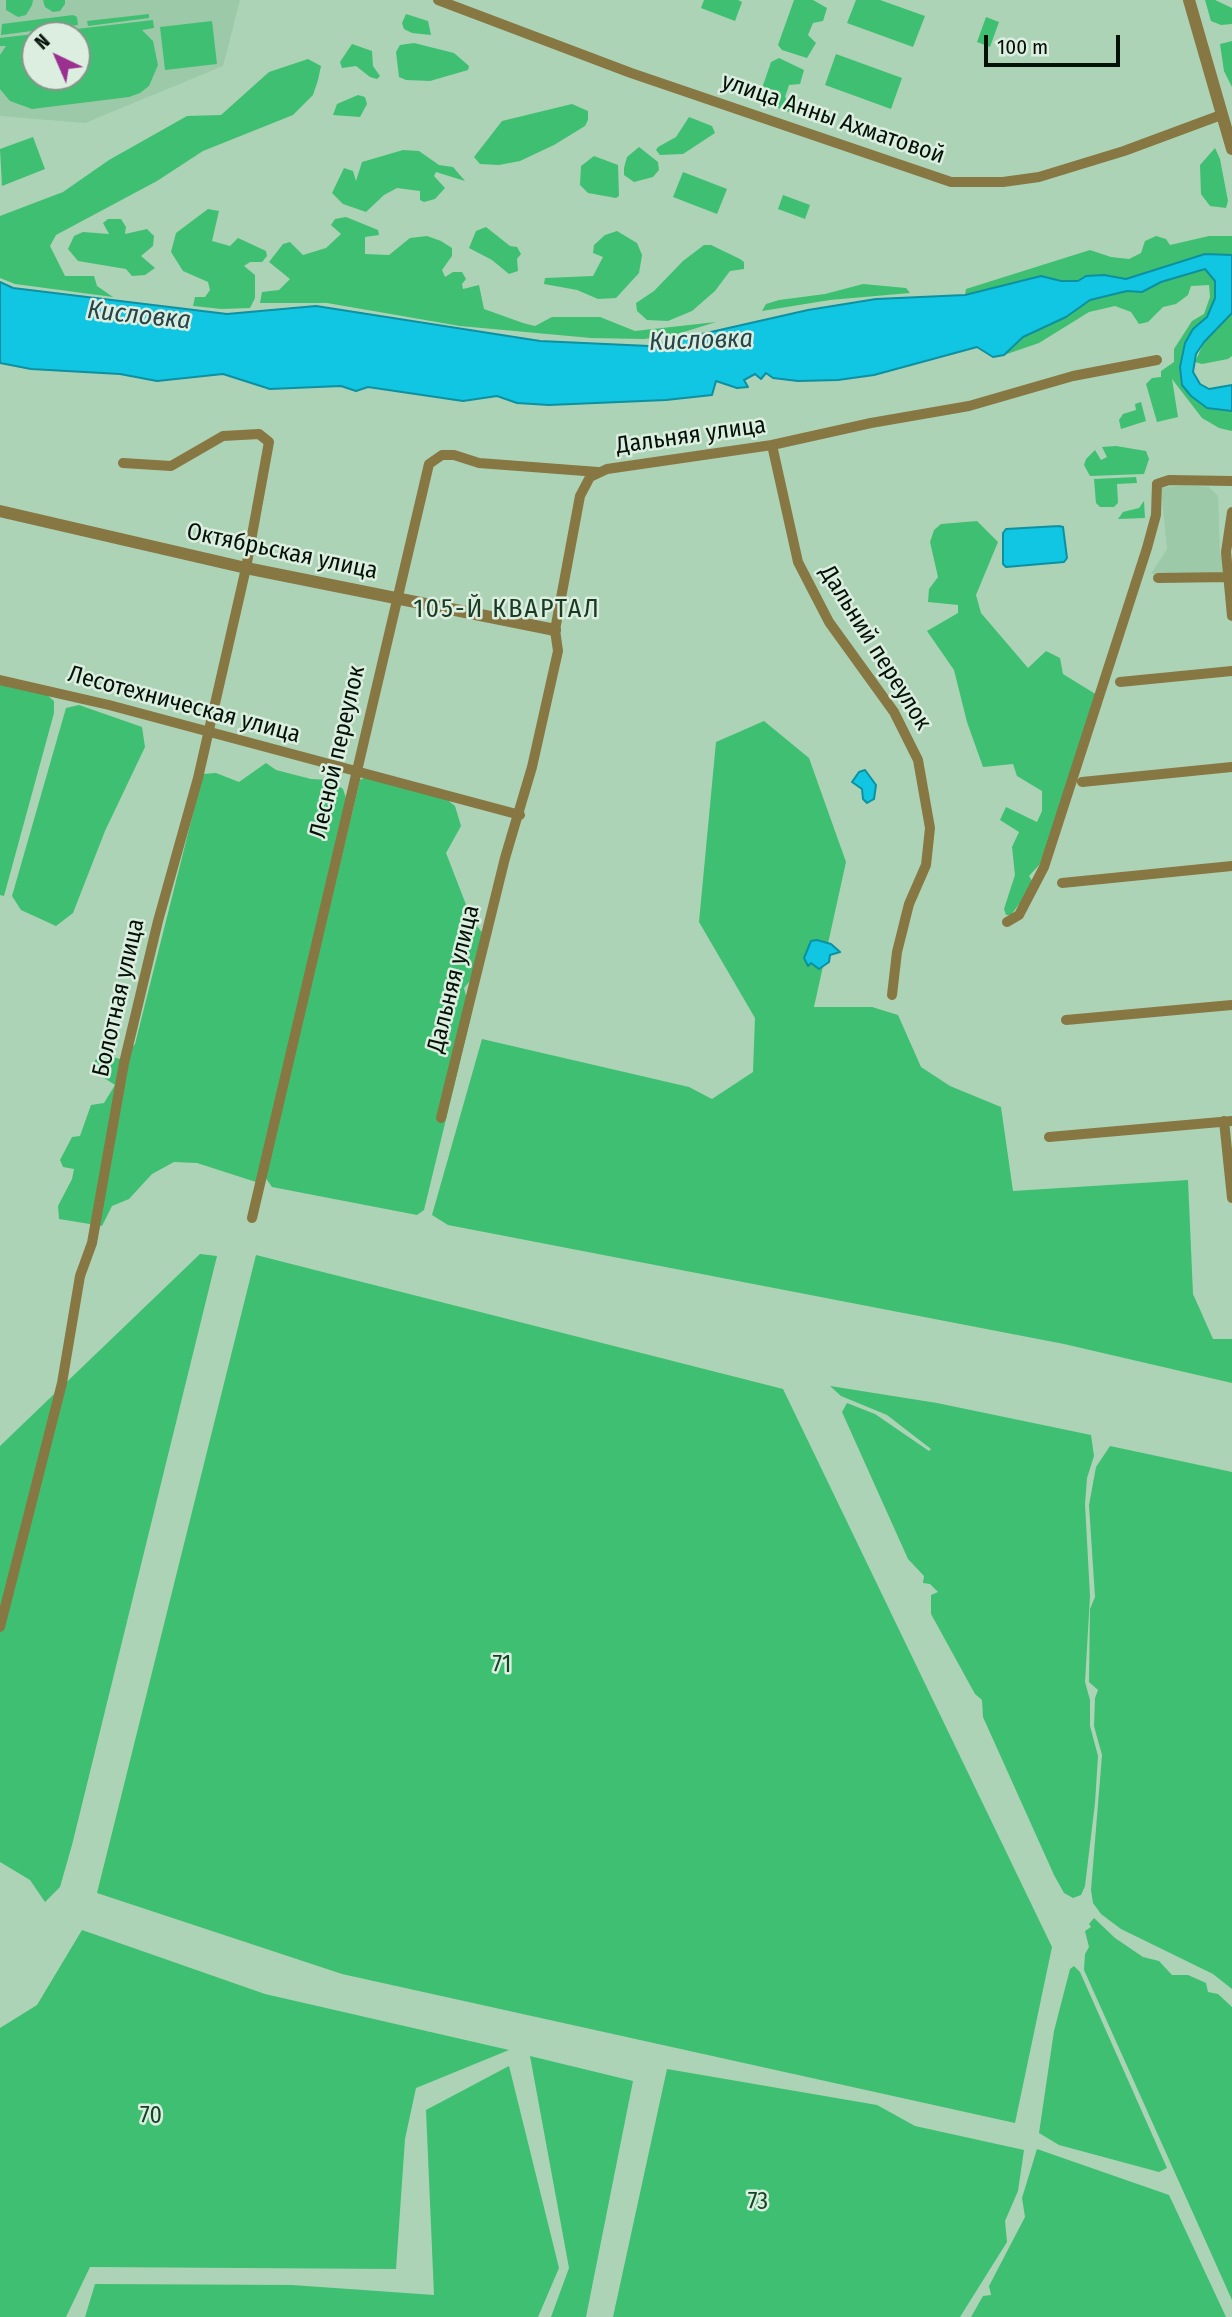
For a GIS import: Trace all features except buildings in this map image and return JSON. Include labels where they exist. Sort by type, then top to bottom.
[{"type":"street","name":"улица Анны Ахматовой","points":[[438,0],[631,73],[951,182],[1003,182],[1039,177],[1221,115]]},
{"type":"street","points":[[1189,0],[1232,149]]},
{"type":"street","name":"Дальняя улица","points":[[441,1118],[505,859],[520,815],[558,651],[555,630],[580,496],[590,477],[598,472],[772,445],[871,423],[969,406],[1073,376],[1157,360]]},
{"type":"street","name":"Болотная улица","points":[[0,1627],[62,1383],[80,1276],[92,1243],[124,1063],[208,732],[246,568],[269,442],[259,434],[223,436],[172,466],[123,463]]},
{"type":"street","name":"Дальний переулок","points":[[772,445],[797,562],[829,622],[894,712],[918,760],[930,828],[927,852],[897,952],[892,995]]},
{"type":"street","name":"Лесной переулок","points":[[252,1218],[427,474],[434,460],[442,455],[454,455],[479,463],[598,472]]},
{"type":"street","points":[[1007,922],[1019,915],[1044,867],[1147,548],[1156,515],[1155,488],[1164,480],[1232,481]]},
{"type":"street","name":"Октябрьская улица","points":[[0,511],[246,568],[555,630]]},
{"type":"street","points":[[1232,512],[1226,552],[1232,616]]},
{"type":"street","points":[[1158,578],[1228,577]]},
{"type":"street","points":[[1120,682],[1232,671]]},
{"type":"street","name":"Лесотехническая улица","points":[[0,680],[520,815]]},
{"type":"street","points":[[1082,782],[1232,767]]},
{"type":"street","points":[[1062,883],[1232,866]]},
{"type":"street","points":[[1066,1020],[1232,1005]]},
{"type":"street","points":[[1049,1137],[1228,1121],[1232,1198]]},
{"type":"shaded area","points":[[0,0],[240,0],[223,66],[85,123],[0,116]]},
{"type":"shaded area","points":[[1186,485],[1209,487],[1218,496],[1220,554],[1232,553],[1232,572],[1151,574],[1167,549],[1161,488]]},
{"type":"green space","points":[[6,0],[33,0],[26,15],[18,17],[6,10]]},
{"type":"green space","points":[[43,0],[65,0],[65,4],[60,11],[53,12],[45,7]]},
{"type":"green space","points":[[704,0],[742,2],[735,21],[701,8]]},
{"type":"green space","points":[[794,0],[813,0],[827,8],[823,21],[813,23],[808,35],[816,43],[807,58],[782,50],[778,45]]},
{"type":"green space","points":[[856,0],[880,0],[925,16],[913,47],[847,23]]},
{"type":"green space","points":[[1205,0],[1215,0],[1232,8],[1232,24],[1221,25],[1211,21]]},
{"type":"green space","points":[[149,14],[149,18],[91,26],[91,21],[87,21]]},
{"type":"green space","points":[[406,14],[428,21],[431,35],[412,33],[404,29],[402,23]]},
{"type":"green space","points":[[73,15],[78,21],[26,21]]},
{"type":"green space","points":[[986,17],[999,22],[990,47],[977,42]]},
{"type":"green space","points":[[153,20],[154,28],[142,30],[153,41],[158,65],[149,86],[129,97],[32,109],[10,101],[0,89],[0,55],[6,46],[0,46],[0,38],[21,36],[21,91],[91,91],[91,27]]},
{"type":"green space","points":[[212,21],[217,64],[165,70],[160,27]]},
{"type":"green space","points":[[21,22],[21,32],[1,35],[2,24]]},
{"type":"green space","points":[[1232,41],[1232,87],[1224,71],[1220,44]]},
{"type":"green space","points":[[414,43],[454,53],[469,66],[468,70],[430,81],[399,77],[396,52],[400,45]]},
{"type":"green space","points":[[352,44],[372,51],[373,66],[380,76],[377,79],[356,66],[342,68],[340,62]]},
{"type":"green space","points":[[836,54],[902,78],[891,109],[825,85]]},
{"type":"green space","points":[[779,58],[804,70],[800,84],[789,85],[785,97],[792,105],[789,112],[762,102],[759,97],[771,62]]},
{"type":"green space","points":[[308,59],[321,66],[318,80],[313,95],[293,115],[203,151],[157,181],[56,235],[50,246],[65,276],[94,276],[97,286],[113,297],[15,284],[0,278],[0,216],[63,192],[109,160],[187,116],[221,115],[269,72]]},
{"type":"green space","points":[[358,95],[365,97],[367,104],[360,117],[333,115],[337,104]]},
{"type":"green space","points":[[572,104],[588,111],[588,120],[585,126],[554,145],[520,161],[499,165],[480,164],[474,157],[502,121]]},
{"type":"green space","points":[[689,117],[712,126],[715,133],[683,154],[660,155],[656,150],[658,147],[676,137]]},
{"type":"green space","points":[[33,137],[45,169],[2,186],[0,149]]},
{"type":"green space","points":[[639,147],[658,162],[659,170],[653,177],[634,182],[624,175],[624,168],[627,157]]},
{"type":"green space","points":[[1215,148],[1220,159],[1228,201],[1226,208],[1210,206],[1201,194],[1200,165]]},
{"type":"green space","points":[[403,150],[419,151],[439,165],[453,167],[465,181],[436,172],[434,176],[445,188],[435,199],[424,202],[420,200],[420,191],[397,188],[384,195],[366,212],[343,204],[332,193],[344,168],[353,171],[356,181],[362,162]]},
{"type":"green space","points":[[594,156],[618,165],[619,196],[616,198],[588,193],[580,185],[581,166]]},
{"type":"green space","points":[[683,172],[727,189],[717,214],[673,197]]},
{"type":"green space","points":[[783,195],[810,205],[805,219],[778,209]]},
{"type":"green space","points":[[208,209],[219,211],[212,241],[230,246],[238,238],[266,251],[267,256],[262,262],[250,262],[244,266],[255,275],[255,298],[250,308],[193,306],[195,297],[205,297],[210,290],[208,282],[183,271],[171,252],[176,233]]},
{"type":"green space","points":[[346,217],[378,230],[379,235],[365,237],[365,254],[389,255],[410,238],[427,236],[441,241],[452,248],[452,256],[442,270],[445,277],[453,272],[462,272],[466,279],[462,284],[463,289],[479,285],[484,309],[523,323],[535,326],[552,317],[600,317],[635,331],[716,322],[674,335],[644,339],[591,338],[460,326],[327,303],[260,303],[262,292],[279,290],[290,279],[269,262],[283,244],[290,242],[303,255],[326,248],[341,234],[331,225],[335,219]]},
{"type":"green space","points":[[108,219],[121,219],[126,227],[125,234],[147,229],[154,236],[153,246],[141,256],[155,268],[145,275],[132,276],[126,269],[78,261],[68,249],[74,236],[83,232],[109,234],[103,223]]},
{"type":"green space","points":[[486,227],[510,246],[517,247],[521,254],[517,259],[518,271],[509,274],[492,260],[469,248],[476,231]]},
{"type":"green space","points":[[617,231],[637,243],[642,255],[639,273],[616,298],[598,299],[577,290],[544,284],[545,278],[593,276],[603,257],[593,253],[594,245],[605,235]]},
{"type":"green space","points":[[1156,236],[1166,239],[1170,245],[1209,236],[1232,236],[1232,255],[1205,254],[1126,279],[1104,275],[1086,276],[1078,281],[1061,281],[1041,276],[965,295],[966,289],[1090,250],[1129,259],[1141,253],[1145,241]]},
{"type":"green space","points":[[704,245],[711,245],[740,259],[744,262],[744,269],[730,271],[715,291],[692,311],[668,321],[647,320],[637,311],[636,303],[654,291],[683,261]]},
{"type":"green space","points":[[1205,269],[1215,281],[1215,298],[1207,317],[1193,329],[1185,343],[1180,367],[1182,385],[1191,396],[1232,411],[1232,431],[1219,428],[1202,418],[1172,379],[1178,417],[1157,422],[1146,384],[1152,378],[1161,377],[1161,371],[1174,362],[1174,349],[1192,321],[1204,314],[1210,297],[1209,285],[1191,286],[1188,295],[1176,304],[1163,307],[1148,322],[1139,324],[1131,312],[1115,306],[1089,312],[1039,343],[1004,355],[1023,337],[1066,317],[1090,300],[1127,291],[1142,292],[1161,282]]},
{"type":"green space","points":[[863,284],[906,288],[910,293],[830,300],[762,311],[766,304],[779,300],[825,294]]},
{"type":"green space","points":[[1232,313],[1232,356],[1202,364],[1195,362],[1204,342]]},
{"type":"green space","points":[[1141,402],[1146,421],[1121,429],[1119,420],[1123,414],[1136,410],[1135,404]]},
{"type":"green space","points":[[1116,446],[1146,451],[1149,459],[1144,474],[1090,476],[1084,465],[1086,459],[1095,450],[1101,460],[1107,457],[1102,447]]},
{"type":"green space","points":[[1136,477],[1137,483],[1117,484],[1118,503],[1114,507],[1100,507],[1096,503],[1094,479]]},
{"type":"green space","points":[[1144,501],[1145,518],[1118,519],[1123,512],[1139,508]]},
{"type":"green space","points":[[977,521],[998,542],[976,595],[981,613],[1028,668],[1046,651],[1060,658],[1063,674],[1097,695],[1040,864],[1029,876],[1034,884],[1011,915],[1006,915],[1004,909],[1015,875],[1012,847],[1019,832],[1000,820],[1006,807],[1037,822],[1042,811],[1042,791],[1017,776],[1013,764],[983,767],[967,722],[954,670],[927,631],[958,613],[958,605],[928,602],[929,589],[938,577],[930,542],[934,530],[941,524]]},
{"type":"green space","points":[[0,683],[46,694],[54,701],[54,713],[4,896],[0,895]]},
{"type":"green space","points":[[79,705],[142,727],[145,747],[105,831],[73,913],[56,926],[21,910],[12,896],[66,708]]},
{"type":"green space","points":[[764,721],[809,758],[846,862],[814,1007],[872,1007],[898,1015],[921,1067],[950,1086],[1001,1107],[1013,1191],[1188,1180],[1193,1294],[1213,1339],[1232,1339],[1232,1383],[1064,1344],[448,1225],[432,1215],[482,1039],[689,1087],[712,1099],[753,1072],[755,1018],[699,922],[716,742]]},
{"type":"green space","points":[[266,763],[276,770],[311,779],[330,780],[343,789],[346,798],[256,1182],[197,1163],[174,1162],[152,1174],[129,1199],[112,1206],[102,1226],[59,1219],[58,1206],[72,1179],[74,1169],[63,1167],[60,1160],[72,1137],[80,1136],[91,1105],[104,1103],[115,1085],[95,1072],[95,1060],[106,1055],[120,1059],[135,1044],[203,774],[216,773],[239,782]]},
{"type":"green space","points":[[373,773],[445,798],[455,806],[461,826],[446,853],[472,920],[485,936],[480,969],[464,988],[471,1016],[424,1210],[417,1215],[272,1187],[265,1177],[360,780]]},
{"type":"green space","points":[[200,1254],[217,1256],[72,1845],[60,1887],[45,1902],[30,1880],[0,1862],[0,1446]]},
{"type":"green space","name":"71","points":[[256,1255],[783,1389],[1052,1947],[1015,2123],[342,1974],[97,1893]]},
{"type":"green space","points":[[830,1386],[937,1403],[1091,1435],[1094,1456],[1087,1478],[1085,1504],[1090,1596],[1085,1682],[1090,1700],[1090,1726],[1098,1756],[1085,1886],[1081,1895],[1073,1898],[1064,1893],[1054,1875],[983,1717],[982,1700],[975,1694],[931,1614],[931,1595],[938,1592],[930,1584],[923,1583],[924,1576],[908,1559],[842,1412],[847,1403],[875,1414],[929,1451],[931,1449],[887,1415],[841,1396]]},
{"type":"green space","points":[[1110,1446],[1232,1472],[1232,1989],[1213,1974],[1121,1929],[1101,1914],[1093,1903],[1091,1890],[1102,1755],[1094,1726],[1098,1690],[1089,1682],[1090,1609],[1095,1597],[1089,1505],[1096,1467]]},
{"type":"green space","points":[[1094,1918],[1115,1938],[1143,1957],[1159,1961],[1172,1975],[1188,1975],[1206,1983],[1208,1992],[1218,1994],[1232,2007],[1232,2300],[1084,1970],[1085,1954],[1089,1947],[1085,1931],[1091,1927],[1089,1924]]},
{"type":"green space","name":"70","points":[[82,1930],[265,1994],[509,2050],[416,2088],[405,2139],[396,2269],[90,2267],[66,2317],[0,2317],[0,2028],[37,2005]]},
{"type":"green space","points":[[1074,1966],[1080,1972],[1167,2168],[1159,2172],[1059,2145],[1039,2133],[1054,2031],[1070,1969]]},
{"type":"green space","points":[[530,2056],[633,2081],[586,2317],[551,2317],[569,2268]]},
{"type":"green space","points":[[509,2066],[559,2268],[538,2317],[85,2317],[95,2284],[292,2285],[434,2295],[426,2110]]},
{"type":"green space","name":"73","points":[[667,2069],[877,2105],[915,2126],[1024,2150],[1018,2191],[1005,2221],[1007,2242],[960,2317],[613,2317]]},
{"type":"green space","points":[[1037,2149],[1169,2195],[1226,2317],[971,2317],[983,2296],[991,2295],[989,2286],[1025,2217],[1022,2198]]},
{"type":"water","name":"Кисловка","points":[[1205,254],[1232,255],[1232,313],[1196,354],[1193,372],[1200,384],[1209,389],[1232,385],[1232,411],[1207,408],[1182,385],[1180,367],[1185,343],[1193,329],[1207,317],[1215,298],[1215,281],[1205,269],[1161,282],[1142,292],[1127,291],[1090,300],[1066,317],[1023,337],[1004,355],[993,357],[977,347],[874,375],[838,380],[798,381],[773,378],[766,373],[761,379],[755,374],[744,380],[748,387],[737,388],[716,381],[712,395],[666,400],[549,405],[517,403],[497,396],[463,401],[368,387],[356,391],[341,386],[270,389],[223,374],[157,381],[120,374],[31,369],[0,363],[0,282],[13,288],[227,314],[316,306],[540,341],[649,346],[808,310],[876,299],[965,295],[1041,276],[1061,281],[1078,281],[1086,276],[1104,275],[1126,279]]},
{"type":"water","points":[[1063,527],[1067,558],[1064,562],[1006,567],[1003,564],[1003,533],[1006,529]]},
{"type":"water","points":[[865,770],[876,785],[874,799],[867,803],[863,799],[862,789],[852,782],[859,772]]},
{"type":"water","points":[[811,941],[831,944],[840,952],[830,955],[829,962],[819,969],[811,963],[808,966],[804,958]]},
{"type":"district","name":"105-Й КВАРТАЛ","points":[[507,610]]}]
